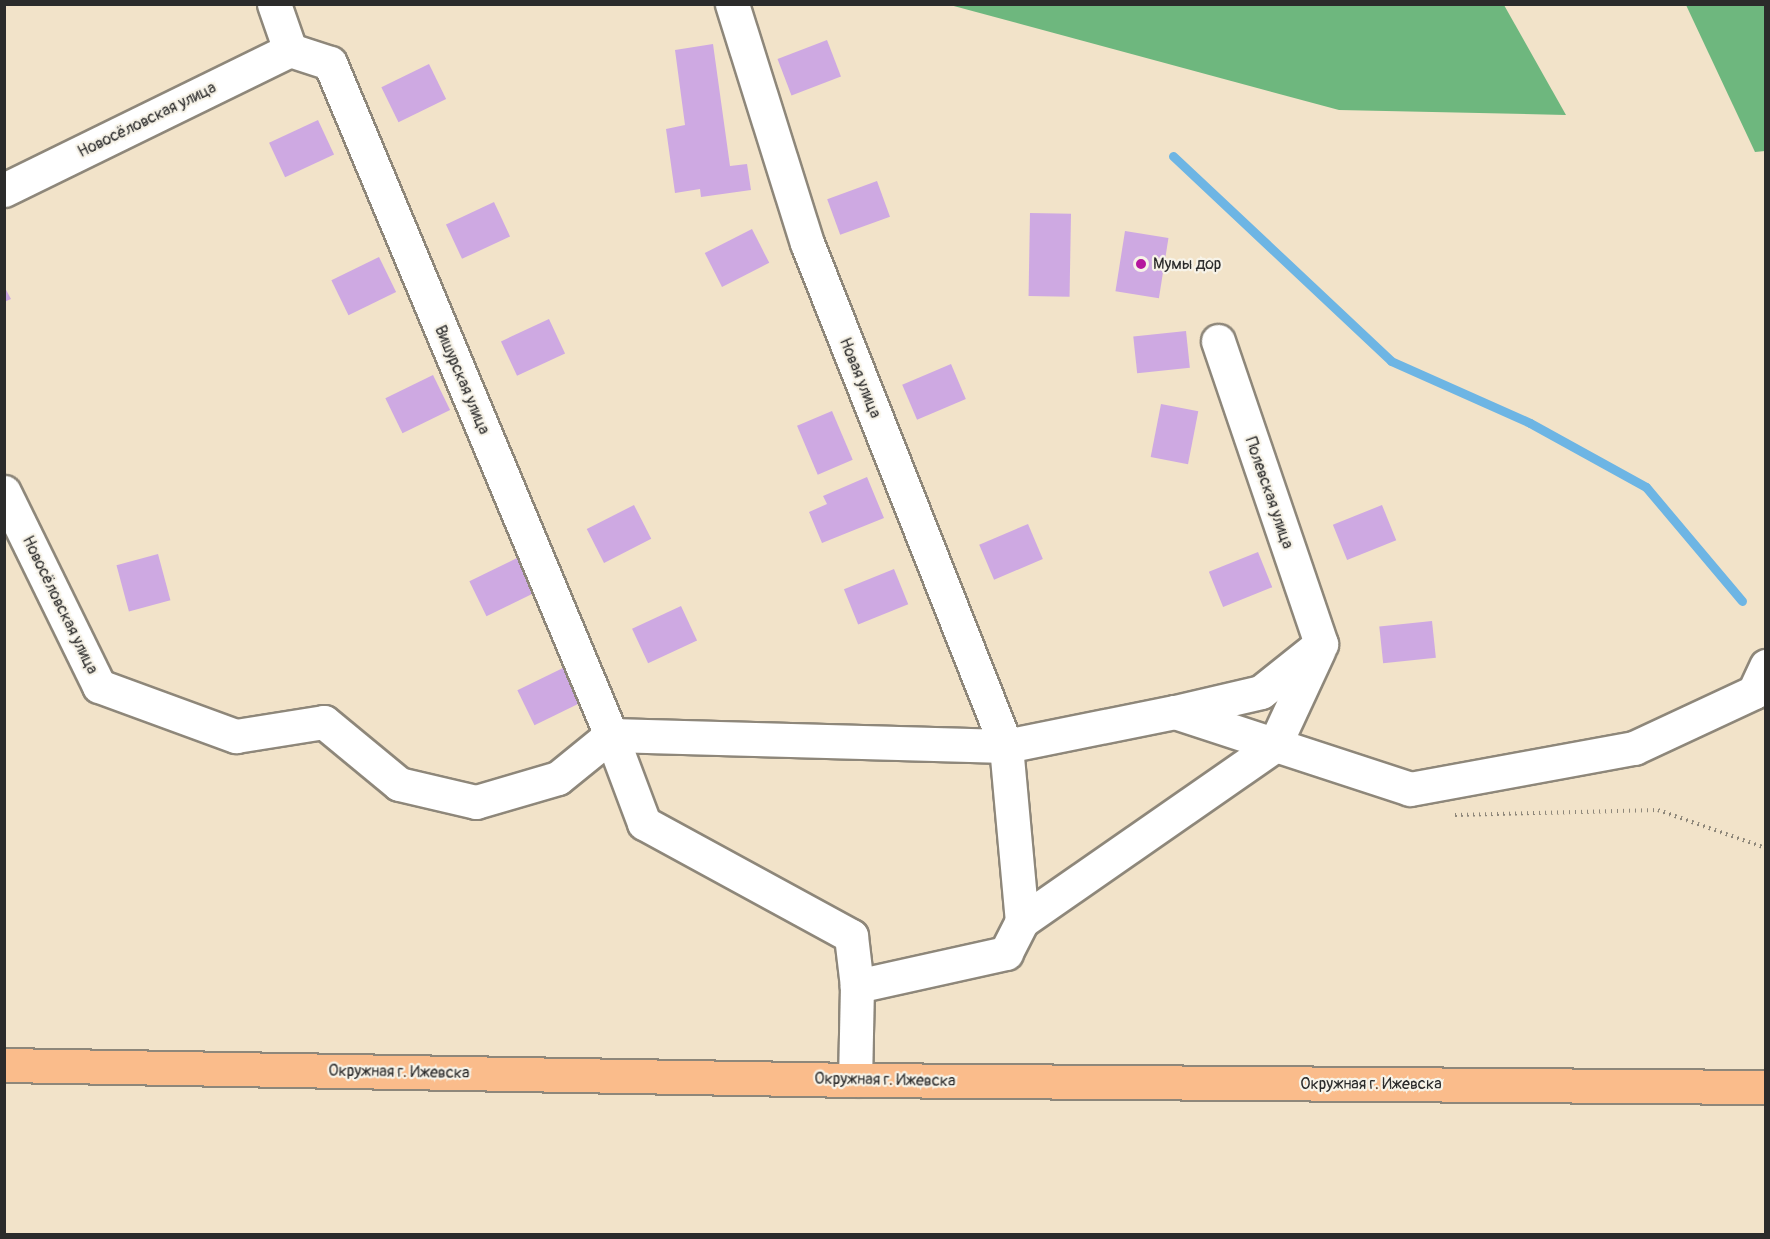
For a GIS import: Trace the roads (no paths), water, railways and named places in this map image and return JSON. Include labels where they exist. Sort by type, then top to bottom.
[{"type":"main road","name":"Окружная г. Ижевска","points":[[4,1065],[855,1080],[1766,1087]]},
{"type":"street","points":[[273,4],[290,50]]},
{"type":"street","name":"Новая улица","points":[[732,4],[807,243],[1006,746],[1022,921]]},
{"type":"street","name":"Новосёловская улица","points":[[4,190],[290,50]]},
{"type":"street","name":"Вишурская улица","points":[[290,50],[330,63],[611,735],[644,823],[852,936],[857,986]]},
{"type":"street","name":"Полевская улица","points":[[1218,341],[1321,644]]},
{"type":"street","name":"Новосёловская улица","points":[[4,492],[99,686],[236,736],[324,722],[399,784],[476,802],[558,778],[611,735]]},
{"type":"street","points":[[611,735],[1006,746],[1261,692],[1321,644]]},
{"type":"street","points":[[855,1080],[857,986],[1006,953],[1022,921],[1274,746],[1321,644]]},
{"type":"street","points":[[1174,712],[1410,789],[1634,748],[1754,692],[1766,666]]},
{"type":"waterway","points":[[1173,156],[1391,361],[1530,423],[1646,487],[1742,601]]},
{"type":"place","name":"Мумы дор","points":[[1141,264]]}]
